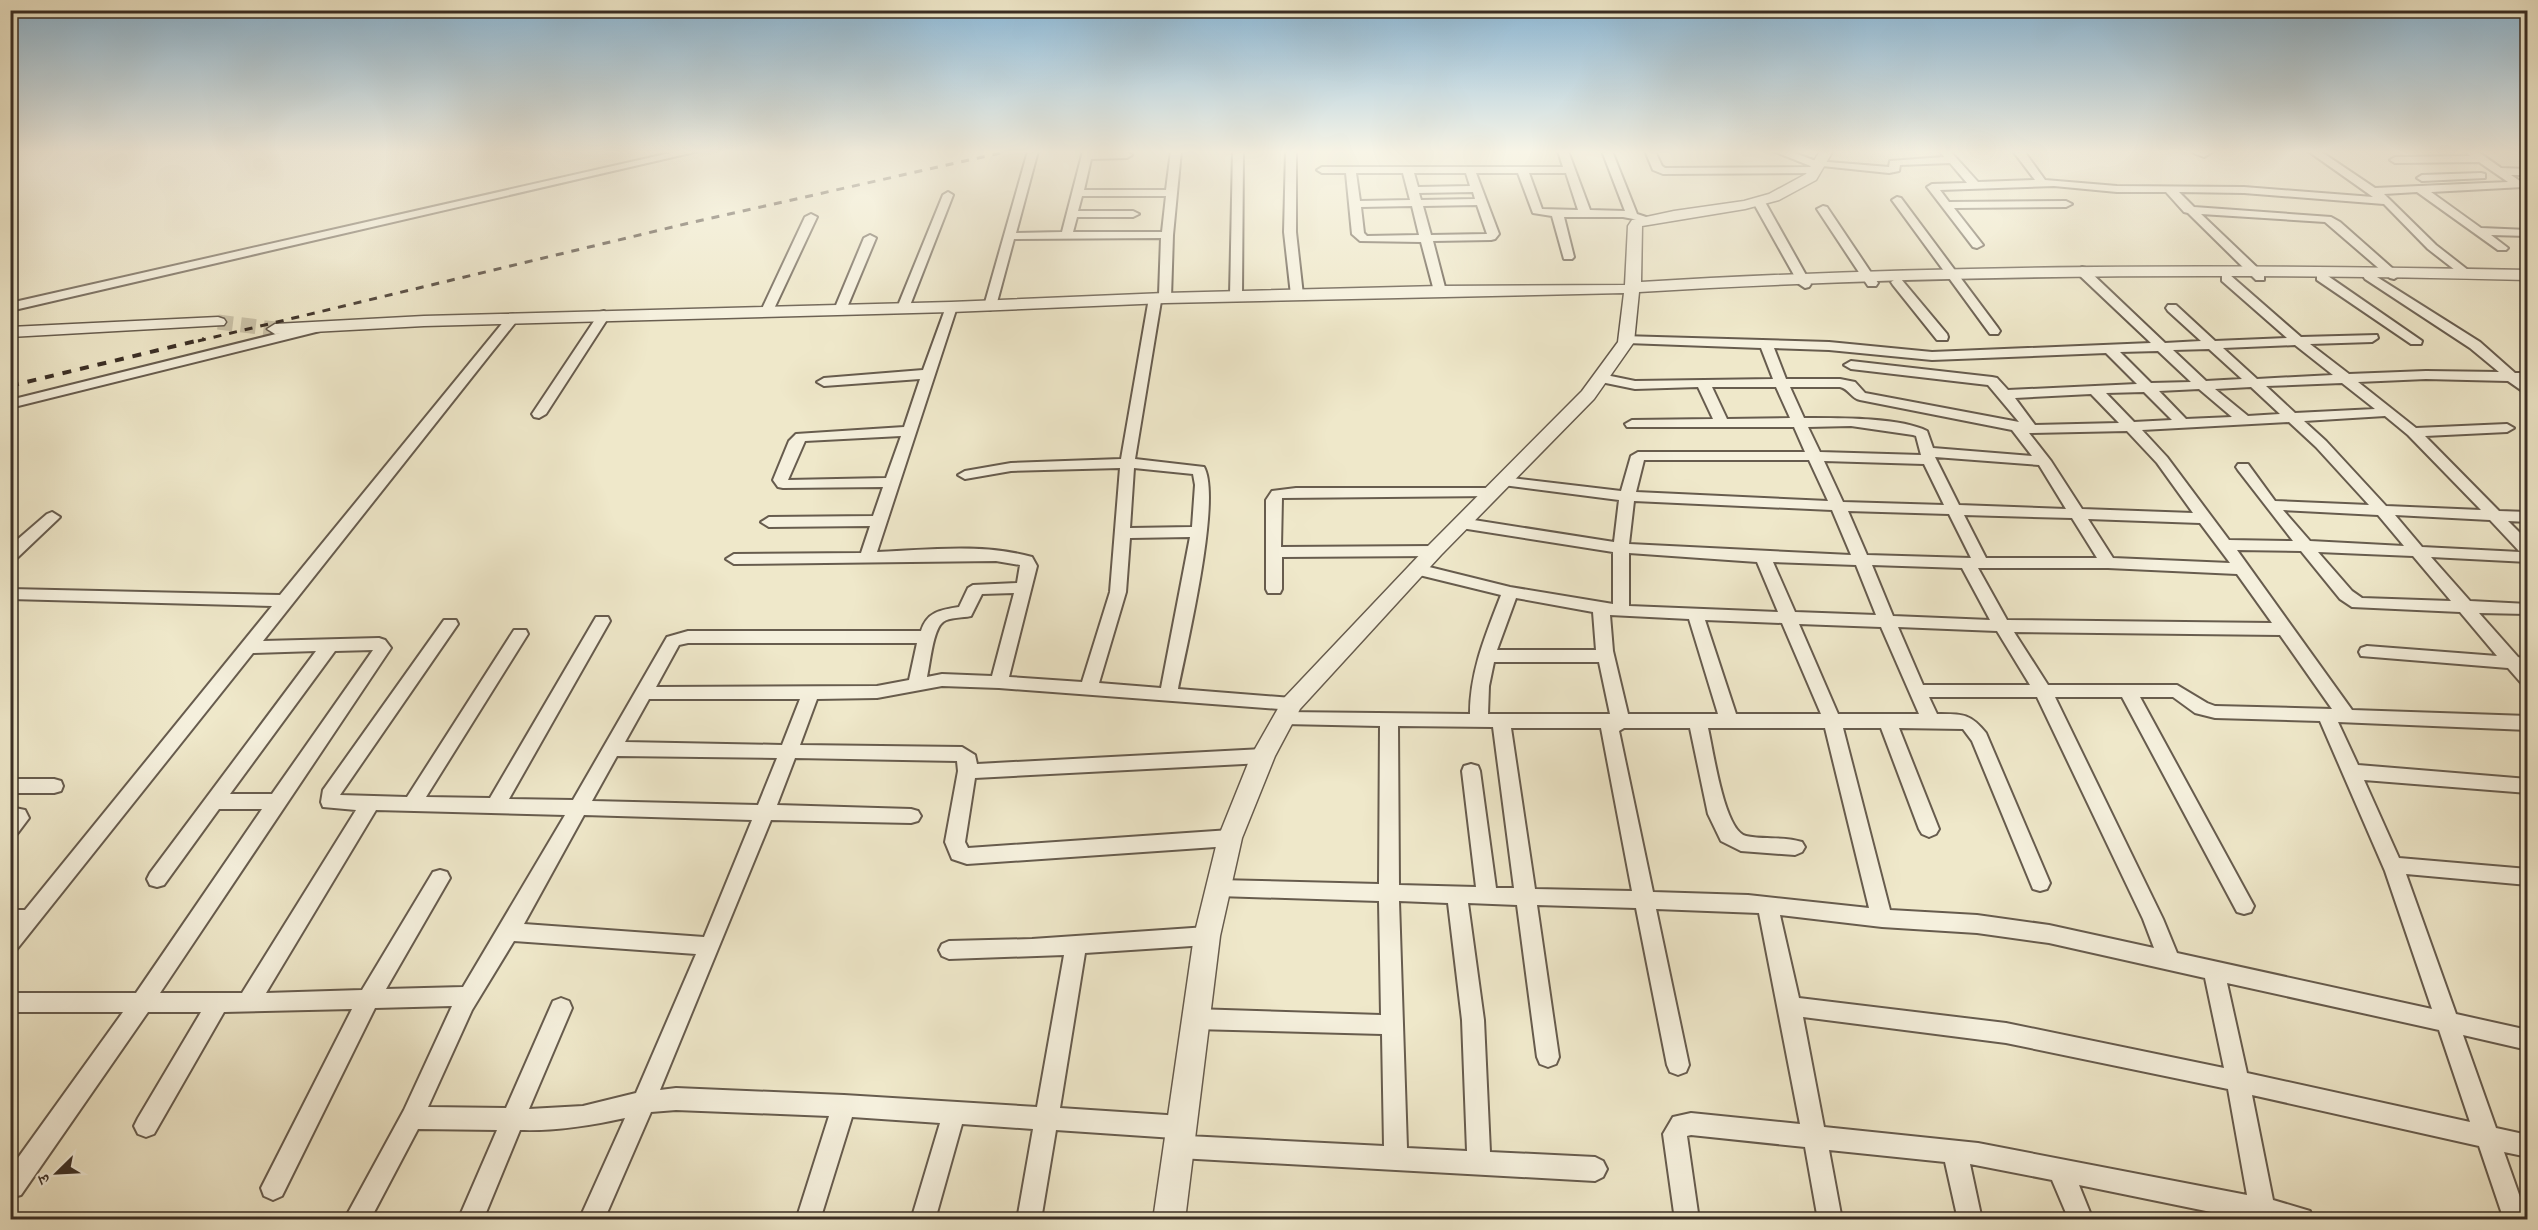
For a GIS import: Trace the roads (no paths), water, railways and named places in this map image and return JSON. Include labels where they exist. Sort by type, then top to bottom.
[{"type":"street","points":[[10,307],[442,208]]},
{"type":"street","points":[[903,308],[943,208]]},
{"type":"street","points":[[990,306],[1017,208]]},
{"type":"street","points":[[1066,237],[1074,208]]},
{"type":"street","points":[[1088,690],[1118,592],[1128,463],[1160,298],[1170,208]]},
{"type":"street","points":[[1236,296],[1237,208]]},
{"type":"street","points":[[1290,208],[1290,232],[1297,295]]},
{"type":"street","points":[[1354,208],[1358,234],[1361,238],[1370,240],[1487,238],[1493,236],[1484,208]]},
{"type":"street","points":[[1418,208],[1440,291]]},
{"type":"street","points":[[1536,208],[1557,213],[1639,217],[1708,208]]},
{"type":"street","points":[[1584,208],[1585,213]]},
{"type":"street","points":[[1169,1220],[1194,1019],[1207,936],[1230,838],[1263,756],[1288,711],[1434,550],[1581,402],[1601,378],[1627,339],[1633,289],[1635,226],[1639,217],[1635,208]]},
{"type":"street","points":[[1763,208],[1803,282]]},
{"type":"street","points":[[1903,208],[1994,331]]},
{"type":"street","points":[[1948,208],[1977,245]]},
{"type":"street","points":[[2394,208],[2432,247],[2464,273]]},
{"type":"street","points":[[2446,208],[2502,248]]},
{"type":"street","points":[[1823,209],[1870,280]]},
{"type":"street","points":[[2188,210],[2327,219],[2395,273]]},
{"type":"street","points":[[2188,210],[2219,236],[2256,274]]},
{"type":"street","points":[[1557,213],[1568,257]]},
{"type":"street","points":[[1072,214],[1133,214]]},
{"type":"street","points":[[767,311],[811,217]]},
{"type":"street","points":[[2477,231],[2528,233]]},
{"type":"street","points":[[1010,236],[1167,235]]},
{"type":"street","points":[[840,310],[870,238]]},
{"type":"street","points":[[2495,272],[2528,269]]},
{"type":"street","points":[[275,329],[387,322],[990,306],[1160,298],[1633,289],[1988,277],[2495,272],[2528,275]]},
{"type":"street","points":[[2085,275],[2226,278],[2256,274],[2321,277],[2395,273]]},
{"type":"street","points":[[2085,275],[2201,384],[2244,420]]},
{"type":"street","points":[[2369,276],[2475,345],[2528,391]]},
{"type":"street","points":[[2321,277],[2416,340]]},
{"type":"street","points":[[1870,280],[1897,282],[1956,278]]},
{"type":"street","points":[[2226,278],[2345,380],[2413,432],[2528,551]]},
{"type":"street","points":[[1897,282],[1942,337]]},
{"type":"street","points":[[867,556],[951,307]]},
{"type":"street","points":[[2172,308],[2321,444],[2381,509],[2463,605],[2520,663],[2528,680]]},
{"type":"street","points":[[539,414],[603,315]]},
{"type":"street","points":[[10,943],[20,919],[248,647],[513,318]]},
{"type":"street","points":[[10,332],[218,322]]},
{"type":"street","points":[[10,404],[316,328]]},
{"type":"street","points":[[1627,339],[1829,346],[1932,356],[2372,338]]},
{"type":"street","points":[[1766,344],[1797,423],[1838,506],[1886,622],[1931,720]]},
{"type":"street","points":[[2109,348],[2183,424]]},
{"type":"street","points":[[1851,365],[1992,381],[2005,394],[2108,563]]},
{"type":"street","points":[[824,382],[929,374]]},
{"type":"street","points":[[2005,394],[2426,375],[2528,377]]},
{"type":"street","points":[[1601,378],[1635,385],[1847,384],[1860,396],[2025,429],[2128,427],[2387,412]]},
{"type":"street","points":[[1703,383],[1722,423]]},
{"type":"street","points":[[2094,389],[2169,470],[2226,545],[2285,629],[2336,715],[2352,772],[2393,865],[2516,1220]]},
{"type":"street","points":[[1632,424],[1851,422],[1916,431],[1922,434],[1928,456],[2002,626],[2044,693],[2153,919],[2170,961]]},
{"type":"street","points":[[2413,432],[2507,428]]},
{"type":"street","points":[[893,482],[798,484],[783,483],[780,480],[796,441],[801,437],[910,432]]},
{"type":"street","points":[[1621,611],[1621,548],[1627,495],[1635,458],[1639,455],[1928,456],[2044,461]]},
{"type":"street","points":[[965,474],[984,473],[1018,466],[1128,463],[1198,470],[1203,485],[1195,565],[1168,695]]},
{"type":"street","points":[[2242,466],[2271,505],[2346,595],[2358,603],[2528,609]]},
{"type":"street","points":[[1274,589],[1273,500],[1274,495],[1281,492],[1498,487],[1838,506],[2205,518]]},
{"type":"street","points":[[2271,505],[2528,517]]},
{"type":"street","points":[[10,555],[52,517]]},
{"type":"street","points":[[769,522],[880,521]]},
{"type":"street","points":[[1461,523],[1621,548],[1762,557],[1974,563],[2108,563],[2243,569]]},
{"type":"street","points":[[1123,533],[1197,532]]},
{"type":"street","points":[[2226,545],[2415,550],[2528,557]]},
{"type":"street","points":[[1275,552],[1434,550]]},
{"type":"street","points":[[734,559],[853,559],[867,556],[1012,557],[1026,561],[1029,566],[999,682]]},
{"type":"street","points":[[1762,557],[1785,616],[1833,723],[1882,918]]},
{"type":"street","points":[[1417,569],[1509,592],[1621,611],[2002,626],[2285,629]]},
{"type":"street","points":[[917,685],[927,637],[934,620],[939,616],[965,612],[976,591],[988,588],[1023,588]]},
{"type":"street","points":[[1479,721],[1478,698],[1482,668],[1509,592]]},
{"type":"street","points":[[10,594],[285,601]]},
{"type":"street","points":[[1601,608],[1606,656],[1617,698],[1620,721]]},
{"type":"street","points":[[1695,613],[1730,722]]},
{"type":"street","points":[[495,806],[602,621]]},
{"type":"street","points":[[450,624],[329,799],[333,803],[911,816]]},
{"type":"street","points":[[412,804],[520,634]]},
{"type":"street","points":[[356,1220],[412,1118],[469,996],[613,749],[670,645],[681,638],[927,637]]},
{"type":"street","points":[[12,1186],[143,1001],[382,648],[379,644],[248,647]]},
{"type":"street","points":[[157,879],[330,645]]},
{"type":"street","points":[[2367,652],[2520,663]]},
{"type":"street","points":[[1486,656],[1606,656]]},
{"type":"street","points":[[644,693],[877,692],[942,680],[1168,695],[1288,711],[1389,719],[1833,723],[1961,721],[1975,730],[2040,883]]},
{"type":"street","points":[[1916,691],[2044,693],[2127,690],[2177,692],[2201,708],[2215,712],[2528,723]]},
{"type":"street","points":[[2127,690],[2244,906]]},
{"type":"street","points":[[591,1220],[645,1102],[766,811],[811,693]]},
{"type":"street","points":[[1389,719],[1389,892],[1396,1159]]},
{"type":"street","points":[[1501,721],[1548,1057]]},
{"type":"street","points":[[1620,721],[1609,729],[1678,1065]]},
{"type":"street","points":[[1698,721],[1718,814],[1728,836],[1741,843],[1795,847]]},
{"type":"street","points":[[1887,721],[1929,829]]},
{"type":"street","points":[[613,749],[962,754],[968,760],[954,842],[959,852],[967,856],[1230,838]]},
{"type":"street","points":[[967,771],[1263,756]]},
{"type":"street","points":[[1471,771],[1487,895]]},
{"type":"street","points":[[2352,772],[2528,786]]},
{"type":"street","points":[[10,786],[54,786]]},
{"type":"street","points":[[214,802],[277,801]]},
{"type":"street","points":[[248,1003],[370,804]]},
{"type":"street","points":[[10,814],[18,815],[19,818],[10,829]]},
{"type":"street","points":[[2393,865],[2526,881]]},
{"type":"street","points":[[273,1188],[369,998],[440,878]]},
{"type":"street","points":[[1218,888],[1643,898],[1748,903],[1882,918],[1977,924],[2028,931],[2528,1040]]},
{"type":"street","points":[[1457,895],[1473,1020],[1479,1163]]},
{"type":"street","points":[[1768,906],[1790,1006],[1830,1220]]},
{"type":"street","points":[[508,932],[710,946]]},
{"type":"street","points":[[949,950],[1076,945],[1207,936]]},
{"type":"street","points":[[1029,1220],[1076,945]]},
{"type":"street","points":[[2214,972],[2264,1215]]},
{"type":"street","points":[[10,1002],[248,1003],[469,996]]},
{"type":"street","points":[[146,1126],[218,1003]]},
{"type":"street","points":[[1790,1006],[2006,1033],[2238,1081],[2528,1146]]},
{"type":"street","points":[[470,1220],[511,1119],[561,1008]]},
{"type":"street","points":[[1194,1019],[1393,1025]]},
{"type":"street","points":[[412,1118],[557,1120],[583,1117],[645,1102],[676,1099],[844,1106],[1046,1118],[1180,1137],[1396,1159],[1596,1169]]},
{"type":"street","points":[[808,1220],[844,1106]]},
{"type":"street","points":[[923,1220],[954,1113]]},
{"type":"street","points":[[1687,1220],[1675,1134],[1681,1125],[1691,1124],[1955,1152],[2060,1170],[2264,1215],[2301,1220]]},
{"type":"street","points":[[1955,1152],[1970,1220]]},
{"type":"street","points":[[2060,1170],[2081,1220]]},
{"type":"tunnel","points":[[218,322],[275,329]]},
{"type":"railway","points":[[198,341],[754,208]]},
{"type":"railway","points":[[10,386],[204,339]]}]
